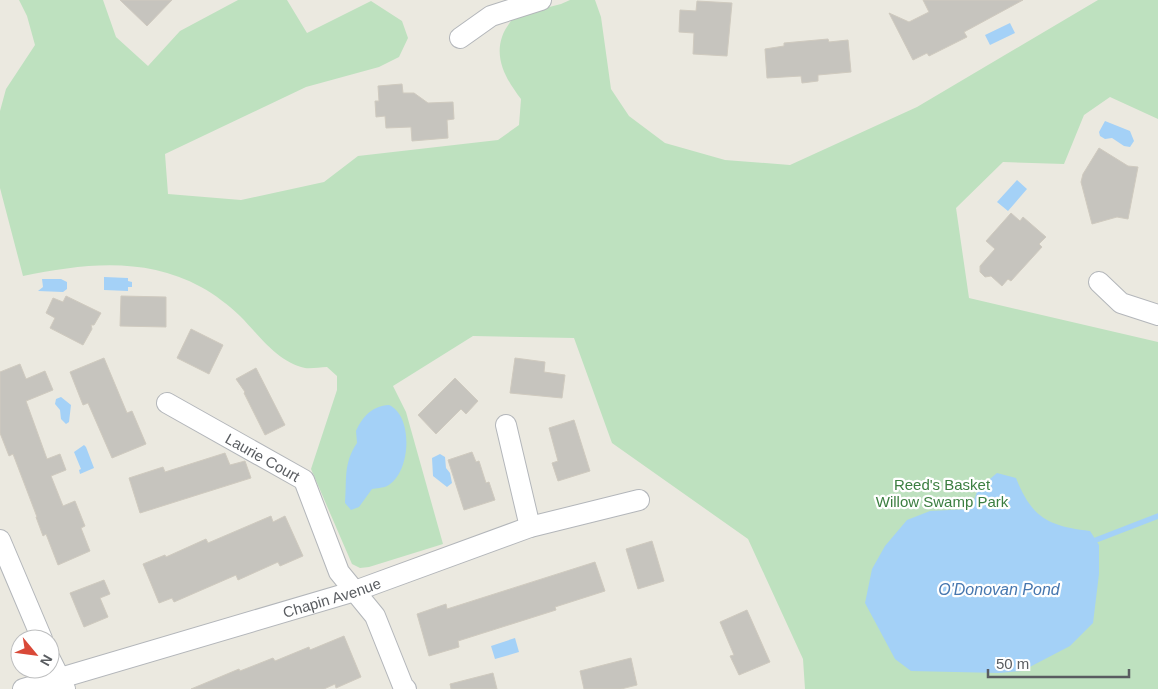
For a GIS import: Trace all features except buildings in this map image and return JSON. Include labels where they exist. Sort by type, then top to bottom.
[{"type":"street","points":[[460,38],[490,16],[541,0]]},
{"type":"street","points":[[1099,282],[1121,303],[1158,315]]},
{"type":"street","name":"Laurie Court","points":[[167,403],[304,480],[339,572],[375,616],[403,686],[406,689]]},
{"type":"street","points":[[506,425],[530,527]]},
{"type":"street","name":"Chapin Avenue","points":[[23,689],[61,684],[355,591],[530,527],[638,500]]},
{"type":"street","points":[[0,540],[38,629]]},
{"type":"green space","name":"Reed's Basket Willow Swamp Park","points":[[19,0],[103,0],[116,37],[148,66],[180,31],[238,0],[287,0],[307,33],[371,1],[402,21],[408,38],[399,57],[379,67],[306,87],[165,154],[168,194],[241,200],[324,182],[358,156],[498,140],[519,125],[521,99],[507,78],[501,62],[500,46],[504,32],[514,16],[570,0],[595,0],[601,17],[611,89],[629,116],[665,143],[725,160],[790,165],[917,107],[1098,0],[1158,0],[1158,119],[1110,97],[1084,115],[1064,164],[1003,162],[956,208],[969,298],[1158,342],[1158,689],[805,689],[803,659],[748,539],[612,443],[574,338],[473,336],[393,386],[406,412],[443,544],[369,567],[360,568],[352,564],[311,469],[337,390],[337,376],[327,367],[305,368],[286,360],[269,347],[227,304],[201,287],[179,277],[135,267],[113,265],[68,268],[23,276],[0,188],[0,111],[6,89],[35,45],[27,16]]},
{"type":"water","points":[[1010,23],[1015,33],[990,45],[985,35]]},
{"type":"water","points":[[1105,121],[1130,131],[1134,141],[1130,147],[1124,146],[1112,138],[1105,139],[1100,136],[1099,132]]},
{"type":"water","points":[[1017,180],[1027,189],[1008,211],[997,202]]},
{"type":"water","points":[[104,277],[128,278],[128,281],[132,282],[132,287],[128,287],[128,291],[104,290]]},
{"type":"water","points":[[42,279],[61,279],[67,282],[67,289],[63,292],[38,291],[43,287]]},
{"type":"water","points":[[61,397],[71,405],[69,422],[66,424],[61,419],[60,410],[55,404],[56,399]]},
{"type":"water","points":[[389,405],[397,411],[403,421],[406,432],[405,458],[401,470],[395,480],[387,486],[372,489],[359,507],[351,510],[345,503],[346,479],[350,458],[357,443],[356,431],[369,413],[378,407]]},
{"type":"water","points":[[84,445],[94,468],[80,474],[79,470],[81,469],[74,452]]},
{"type":"water","points":[[440,454],[445,457],[446,468],[450,473],[452,483],[447,487],[433,476],[432,458]]},
{"type":"water","name":"O'Donovan Pond","points":[[997,473],[1016,478],[1028,502],[1043,518],[1052,523],[1090,531],[1099,545],[1099,574],[1093,623],[1070,646],[1022,671],[999,673],[911,671],[895,659],[865,603],[872,569],[885,546],[907,520],[930,511],[971,509],[978,489]]},
{"type":"water","points":[[515,638],[519,652],[495,659],[491,646]]},
{"type":"waterway","points":[[1096,540],[1158,516]]}]
